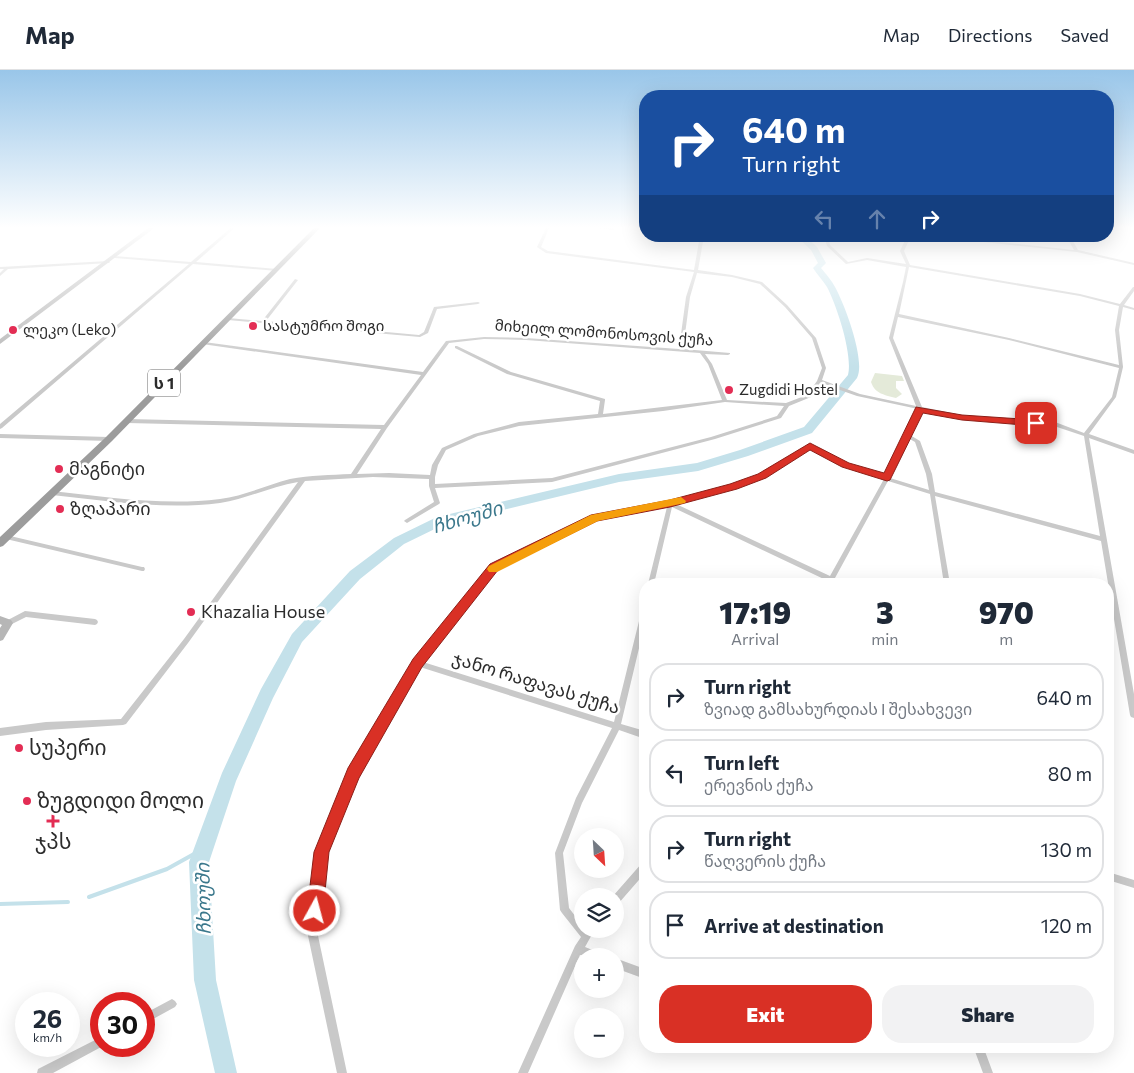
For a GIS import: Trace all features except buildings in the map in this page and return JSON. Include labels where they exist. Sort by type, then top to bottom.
[{"type":"highway","name":"ს 1","points":[[3,540],[127,421],[274,273]]},
{"type":"main road","points":[[0,342],[93,273]]},
{"type":"main road","points":[[0,636],[4,622]]},
{"type":"street","points":[[0,427],[183,273]]},
{"type":"street","points":[[681,349],[688,297],[695,273]]},
{"type":"street","points":[[407,521],[437,504],[432,486],[432,477],[435,465],[444,449],[476,435],[519,424],[724,401],[787,405],[809,396],[819,381],[824,368],[814,338],[786,306],[761,283],[709,273]]},
{"type":"street","points":[[832,578],[887,478],[920,409],[891,338],[907,273]]},
{"type":"street","points":[[953,273],[1080,295],[1134,309]]},
{"type":"street","points":[[263,322],[296,280]]},
{"type":"street","points":[[1110,578],[1086,434],[1114,398],[1121,367],[1116,330],[1121,306],[1134,288]]},
{"type":"street","points":[[228,319],[413,336],[425,335],[435,308],[478,303]]},
{"type":"street","points":[[896,315],[1009,339],[1121,367]]},
{"type":"street","name":"მიხეილ ლომონოსოვის ქუჩა","points":[[424,374],[448,342],[484,338],[526,338],[728,354]]},
{"type":"street","points":[[204,344],[424,374],[385,427],[352,477]]},
{"type":"street","points":[[457,347],[509,373],[603,400],[600,415]]},
{"type":"street","points":[[702,353],[710,364],[724,401]]},
{"type":"street","points":[[819,381],[859,395],[962,417],[1054,424],[1134,452]]},
{"type":"street","points":[[432,486],[552,480],[713,438],[780,417],[787,405]]},
{"type":"street","points":[[127,421],[385,427]]},
{"type":"street","points":[[0,436],[109,438]]},
{"type":"street","points":[[908,436],[917,441],[929,474],[946,578]]},
{"type":"street","points":[[342,1073],[312,931],[322,852],[353,773],[418,663],[494,567],[595,518],[670,504],[762,476],[810,446],[845,465],[932,493],[1103,539]]},
{"type":"street","points":[[52,493],[137,500],[210,502],[231,500],[268,487],[303,479],[385,475],[412,478],[432,477]]},
{"type":"street","points":[[0,732],[46,726],[123,722],[186,641],[303,479]]},
{"type":"street","points":[[670,504],[822,578]]},
{"type":"street","points":[[652,578],[670,504]]},
{"type":"street","points":[[3,540],[142,569]]},
{"type":"street","points":[[1114,601],[1134,715]]},
{"type":"street","points":[[4,622],[25,614],[95,622]]},
{"type":"street","points":[[574,919],[565,910],[559,853],[579,800],[617,726],[639,633]]},
{"type":"street","name":"ჯანო რაფავას ქუჩა","points":[[418,663],[639,733]]},
{"type":"street","points":[[624,890],[639,873]]},
{"type":"street","points":[[1114,878],[1134,884]]},
{"type":"street","points":[[523,1073],[574,958]]},
{"type":"street","points":[[624,966],[639,972]]},
{"type":"street","points":[[155,1013],[172,1004]]},
{"type":"street","points":[[42,1073],[90,1048]]},
{"type":"street","points":[[979,1053],[988,1073]]},
{"type":"green space","points":[[875,373],[902,376],[904,381],[896,381],[896,388],[902,394],[896,398],[878,392],[871,382]]},
{"type":"waterway","name":"ჩხოუში","points":[[226,1073],[205,980],[199,862],[228,779],[267,694],[297,638],[355,575],[399,541],[442,520],[619,478],[698,467],[808,430],[853,376],[855,368],[852,345],[831,287],[821,273]]},
{"type":"waterway","points":[[89,897],[167,869],[203,849]]},
{"type":"waterway","points":[[0,904],[68,902]]},
{"type":"slow traffic","points":[[493,569],[595,518],[681,501]]},
{"type":"place","name":"სასტუმრო შოგი","points":[[253,326]]},
{"type":"place","name":"ლეკო (Leko)","points":[[13,330]]},
{"type":"place","name":"Zugdidi Hostel","points":[[729,390]]},
{"type":"place","name":"მაგნიტი","points":[[59,469]]},
{"type":"place","name":"ზღაპარი","points":[[60,509]]},
{"type":"place","name":"Khazalia House","points":[[191,612]]},
{"type":"place","name":"სუპერი","points":[[19,748]]},
{"type":"place","name":"ზუგდიდი მოლი","points":[[27,801]]},
{"type":"place","name":"ჯპს","points":[[53,821]]},
{"type":"route","points":[[315,911],[322,852],[353,773],[418,663],[494,567],[595,518],[670,504],[762,476],[810,446],[845,465],[887,478],[920,409],[962,417],[1036,423]]}]
